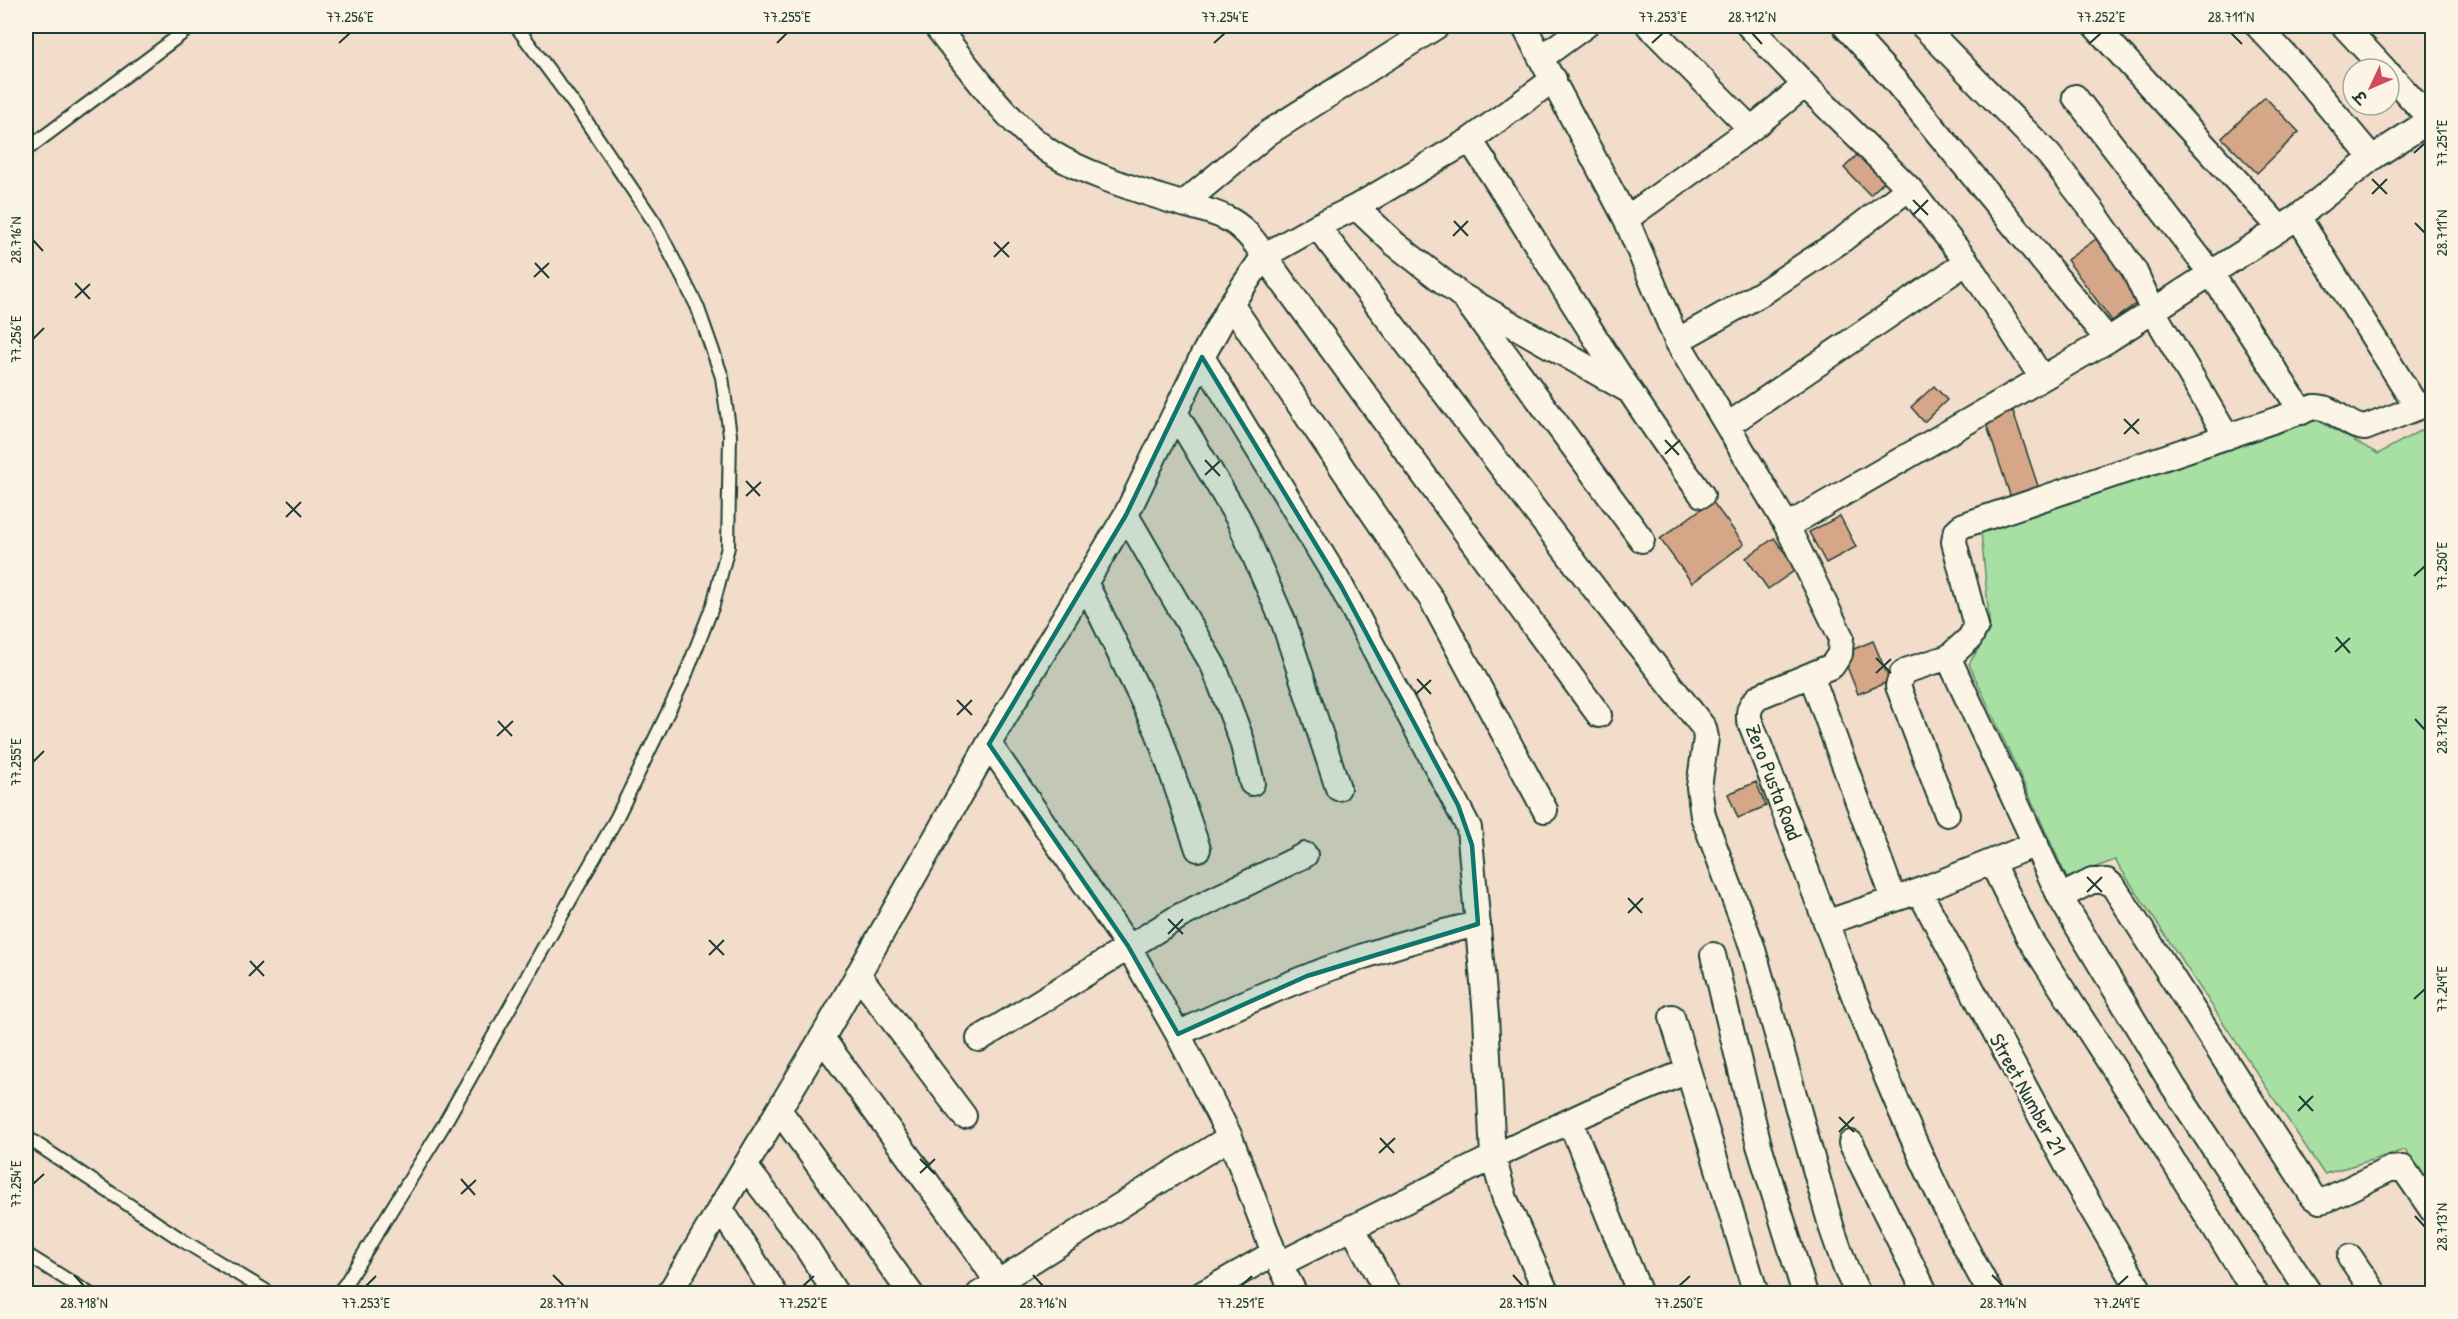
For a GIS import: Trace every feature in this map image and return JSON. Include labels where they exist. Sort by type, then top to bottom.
[{"type":"street","points":[[936,26],[1016,122],[1048,151],[1070,164],[1226,218],[1255,240],[1264,256],[1599,715]]},
{"type":"street","points":[[1183,204],[1268,133],[1437,26]]},
{"type":"street","points":[[1524,26],[1626,219],[1677,341],[1787,526],[1841,637],[1840,654],[1836,661],[1832,666],[1811,675],[1894,899]]},
{"type":"street","points":[[1541,58],[1585,26]]},
{"type":"street","points":[[1649,26],[1751,129]]},
{"type":"street","points":[[1749,26],[1805,86],[1909,188],[1967,262],[2042,378]]},
{"type":"street","points":[[1845,26],[1896,82],[2108,340]]},
{"type":"street","points":[[1923,26],[2049,155],[2092,210],[2134,270],[2153,311],[2227,436]]},
{"type":"street","points":[[1947,814],[1898,686],[1899,679],[1908,670],[1949,657],[1970,638],[1976,626],[1954,542],[1957,529],[2227,436],[2320,407],[2334,412],[2360,428],[2365,428],[2425,405],[2289,223],[2095,26]]},
{"type":"street","points":[[2258,26],[2295,66],[2372,158]]},
{"type":"street","points":[[2344,26],[2373,57]]},
{"type":"street","points":[[669,1293],[822,1038],[989,744],[1126,515],[1202,357],[1231,304],[1264,256],[1317,225],[1356,207],[1470,140],[1554,79]]},
{"type":"street","points":[[1626,219],[1751,129],[1805,86]]},
{"type":"street","points":[[1787,526],[2108,340],[2289,223],[2372,158],[2432,120],[2401,87]]},
{"type":"street","points":[[2074,97],[2210,272],[2302,412]]},
{"type":"street","points":[[1470,140],[1628,390],[1702,495]]},
{"type":"street","points":[[1677,341],[1762,293],[1842,240],[1909,188]]},
{"type":"street","points":[[1356,207],[1395,244],[1462,296],[1628,390]]},
{"type":"street","points":[[1317,225],[1704,728],[1706,738],[1699,787],[1703,816],[1752,946],[1832,1229],[1846,1269],[1858,1293]]},
{"type":"street","points":[[1728,425],[1967,262]]},
{"type":"street","points":[[1462,296],[1642,540]]},
{"type":"street","points":[[1231,304],[1432,600],[1545,810]]},
{"type":"street","points":[[1202,357],[1341,586],[1469,828],[1486,1016],[1493,1157],[1505,1199],[1547,1293]]},
{"type":"street","points":[[1176,414],[1238,518],[1284,623],[1338,788]]},
{"type":"street","points":[[1126,515],[1214,667],[1242,741],[1252,783]]},
{"type":"street","points":[[1085,582],[1158,732],[1198,849]]},
{"type":"street","points":[[1949,657],[2060,897],[2174,1086],[2310,1293]]},
{"type":"street","name":"Zero Pusta Road","points":[[1811,675],[1760,696],[1752,703],[1748,711],[1749,719],[1827,922]]},
{"type":"street","points":[[989,744],[1128,946],[1178,1034],[1230,1137],[1277,1258],[1295,1293]]},
{"type":"street","points":[[1991,1293],[1962,1243],[1905,1123],[1827,922],[1919,891],[2036,844]]},
{"type":"street","points":[[979,1039],[1128,946],[1233,888],[1305,855]]},
{"type":"street","points":[[1992,863],[2029,938],[2256,1293]]},
{"type":"street","points":[[2060,897],[2092,881],[2107,880],[2114,887],[2313,1197],[2320,1201],[2328,1199],[2390,1169],[2403,1168],[2433,1210]]},
{"type":"street","name":"Street Number 21","points":[[1919,891],[2071,1172],[2142,1293]]},
{"type":"street","points":[[1178,1034],[1307,976],[1421,938],[1478,924]]},
{"type":"street","points":[[1713,955],[1756,1134],[1805,1293]]},
{"type":"street","points":[[858,974],[964,1116]]},
{"type":"street","points":[[1672,1017],[1755,1293]]},
{"type":"street","points":[[822,1038],[977,1251],[988,1288],[1230,1137]]},
{"type":"street","points":[[1202,1293],[1277,1258],[1352,1227],[1570,1120],[1688,1071]]},
{"type":"street","points":[[779,1110],[911,1293]]},
{"type":"street","points":[[1570,1120],[1640,1293]]},
{"type":"street","points":[[1851,1143],[1926,1293]]},
{"type":"street","points":[[745,1166],[804,1243],[836,1293]]},
{"type":"street","points":[[720,1208],[775,1293]]},
{"type":"street","points":[[1352,1227],[1388,1293]]},
{"type":"street","points":[[2350,1257],[2375,1293]]},
{"type":"lane","points":[[26,150],[192,26]]},
{"type":"lane","points":[[337,1293],[346,1283],[444,1126],[616,819],[684,679],[713,605],[728,547],[730,435],[722,377],[697,306],[655,223],[582,115],[516,26]]},
{"type":"lane","points":[[26,1137],[182,1240],[272,1293]]},
{"type":"lane","points":[[26,1254],[90,1293]]},
{"type":"highlighted area","points":[[1202,357],[1341,586],[1458,805],[1472,845],[1478,924],[1307,976],[1178,1034],[1128,946],[989,744],[1126,515]]},
{"type":"green space","points":[[2317,420],[2378,454],[2432,424],[2432,1193],[2405,1150],[2324,1174],[2115,860],[2067,878],[1969,664],[1990,629],[1981,531]]},
{"type":"building","points":[[2265,97],[2299,132],[2257,173],[2222,138]]},
{"type":"building","points":[[1861,151],[1887,179],[1870,195],[1844,168]]},
{"type":"building","points":[[2096,239],[2141,300],[2112,321],[2067,260]]},
{"type":"building","points":[[1934,386],[1947,400],[1924,422],[1911,407]]},
{"type":"building","points":[[2013,411],[2040,492],[2012,501],[1985,420]]},
{"type":"building","points":[[1712,501],[1744,544],[1692,583],[1660,539]]},
{"type":"building","points":[[1840,516],[1856,547],[1826,563],[1809,532]]},
{"type":"building","points":[[1774,538],[1797,569],[1768,589],[1746,558]]},
{"type":"building","points":[[1873,641],[1890,681],[1858,694],[1842,654]]},
{"type":"building","points":[[1756,782],[1766,806],[1738,818],[1728,794]]}]
